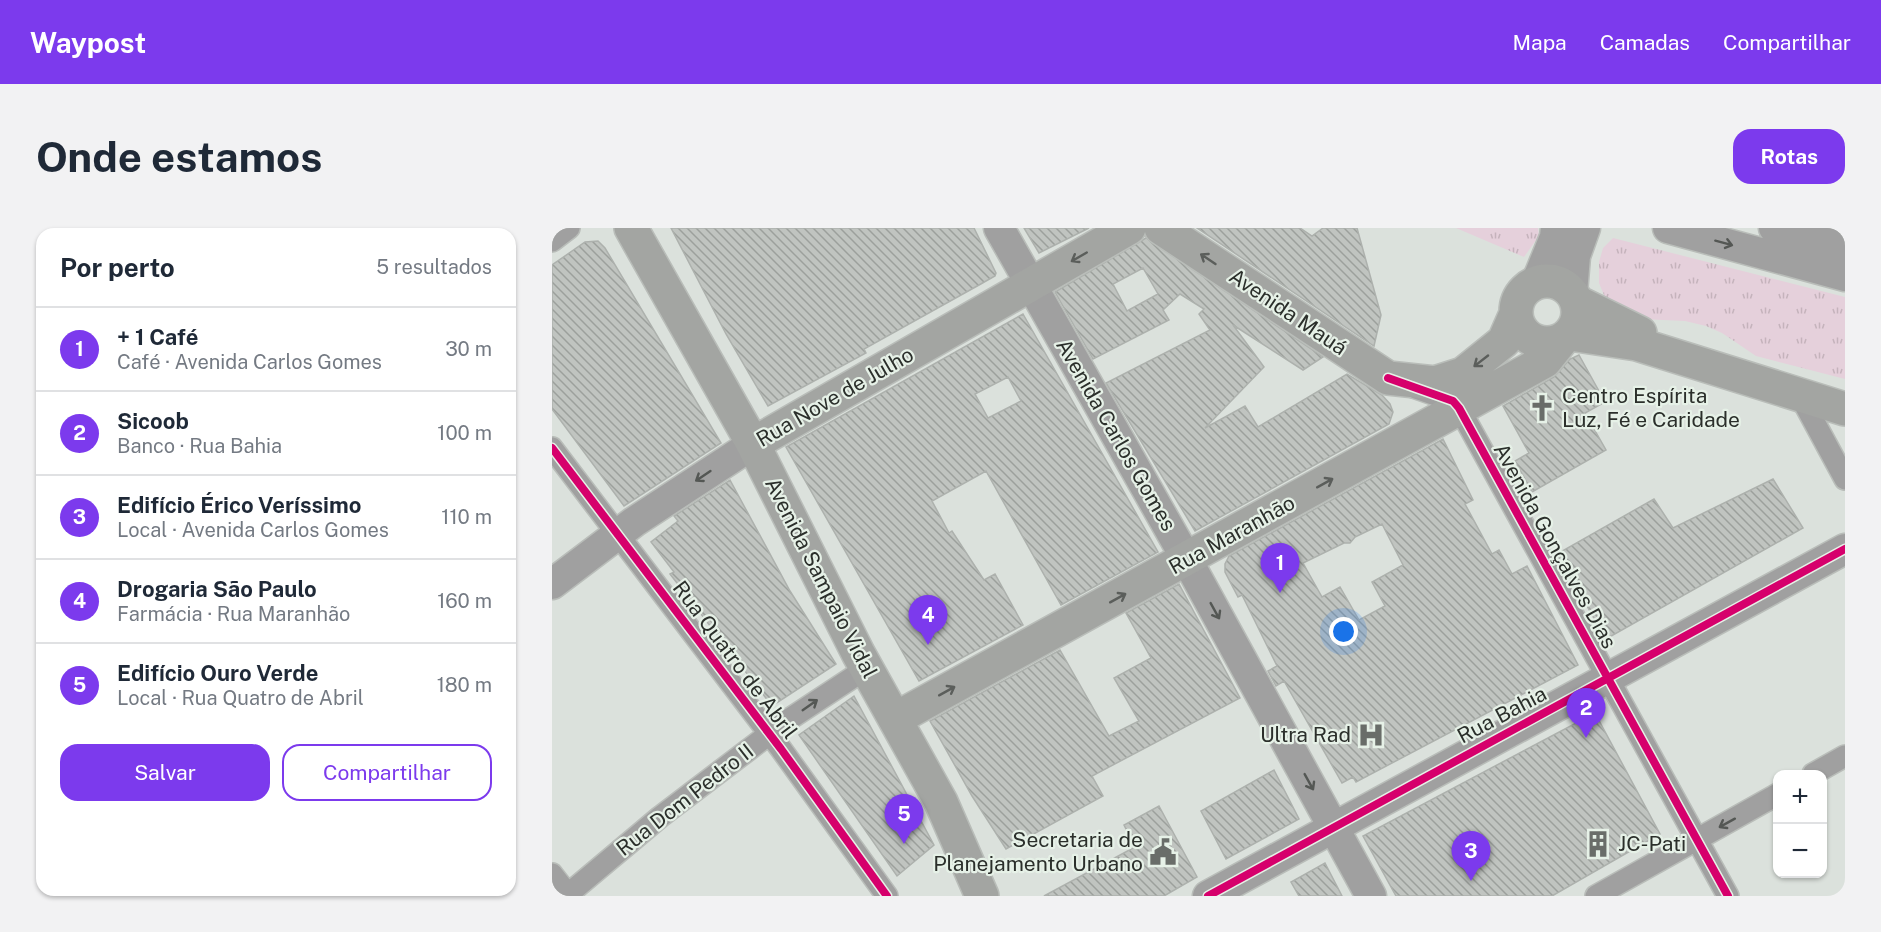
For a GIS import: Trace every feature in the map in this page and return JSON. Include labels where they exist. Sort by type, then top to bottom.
[{"type":"main road","name":"Avenida Sampaio Vidal","points":[[631,228],[753,444],[867,668],[941,802],[982,896]]},
{"type":"main road","name":"Rua Nove de Julho","points":[[753,444],[1129,228]]},
{"type":"main road","name":"Avenida Mauá","points":[[1161,228],[1403,381]]},
{"type":"main road","points":[[1796,388],[1637,344],[1566,337],[1549,344],[1537,341],[1519,327],[1515,316],[1515,306],[1525,288],[1537,280],[1562,285],[1575,297],[1637,332],[1843,404]]},
{"type":"main road","points":[[1566,337],[1579,313],[1575,297]]},
{"type":"main road","points":[[1392,445],[1405,426],[1406,417],[1401,397],[1403,381],[1450,379],[1481,362],[1504,341],[1515,316]]},
{"type":"main road","name":"Rua Maranhão","points":[[895,719],[1545,361],[1566,337]]},
{"type":"main road","name":"Avenida Sampaio Vidal","points":[[941,802],[982,855],[1008,896]]},
{"type":"street","points":[[552,241],[570,228]]},
{"type":"street","name":"Avenida Carlos Gomes","points":[[999,228],[1187,560],[1371,896]]},
{"type":"street","points":[[1537,280],[1555,237],[1556,228]]},
{"type":"street","points":[[1575,297],[1575,256],[1585,228]]},
{"type":"street","points":[[1668,228],[1845,276]]},
{"type":"street","points":[[1774,228],[1845,248]]},
{"type":"street","points":[[1403,381],[1453,400],[1459,408]]},
{"type":"street","points":[[1796,388],[1845,479]]},
{"type":"street","points":[[1823,439],[1821,418],[1826,411],[1843,404]]},
{"type":"street","name":"Avenida Gonçalves Dias","points":[[1459,408],[1728,896]]},
{"type":"street","name":"Rua Nove de Julho","points":[[552,584],[617,535],[753,444]]},
{"type":"street","name":"Rua Quatro de Abril","points":[[552,448],[769,735],[887,896]]},
{"type":"street","name":"Rua Bahia","points":[[1208,896],[1845,549]]},
{"type":"street","name":"Rua Dom Pedro II","points":[[568,896],[660,817],[842,682],[867,668]]},
{"type":"street","points":[[1820,770],[1845,756]]},
{"type":"street","points":[[1596,896],[1773,797]]},
{"type":"street","points":[[552,874],[568,896]]},
{"type":"green space","points":[[1456,228],[1538,228],[1539,236],[1524,257]]},
{"type":"green space","points":[[1613,238],[1845,297],[1845,379],[1756,356],[1722,333],[1706,326],[1685,321],[1641,319],[1606,300],[1599,283],[1599,262],[1603,248]]},
{"type":"building","points":[[671,228],[974,228],[996,273],[995,276],[864,349],[866,353],[768,406],[726,334]]},
{"type":"building","points":[[1024,228],[1089,228],[1039,253]]},
{"type":"building","points":[[1197,228],[1300,228],[1312,236],[1323,228],[1357,228],[1381,315],[1374,346]]},
{"type":"building","points":[[1146,238],[1323,357],[1303,370],[1233,325],[1264,367],[1205,428],[1245,406],[1258,427],[1347,374],[1382,395],[1390,404],[1393,412],[1389,424],[1195,531],[1106,383],[1210,330],[1199,314],[1204,309],[1180,294],[1163,310],[1169,320],[1093,359],[1055,292]],"holes":[[[1143,268],[1158,294],[1127,311],[1113,284]]]},
{"type":"building","points":[[598,241],[605,248],[721,443],[624,506],[552,409],[552,265],[585,242]]},
{"type":"building","points":[[1023,314],[1158,552],[1061,605],[986,471],[932,501],[949,533],[952,531],[984,580],[995,574],[1023,625],[919,681],[786,447]],"holes":[[[1008,377],[1021,401],[988,418],[975,394]]]},
{"type":"building","points":[[1579,355],[1605,402],[1585,413],[1606,450],[1532,492],[1515,461],[1529,453],[1503,406],[1554,377],[1570,359]]},
{"type":"building","points":[[1443,439],[1473,500],[1465,504],[1492,554],[1499,550],[1512,574],[1527,566],[1578,665],[1356,782],[1353,777],[1342,783],[1284,681],[1276,686],[1268,671],[1277,666],[1242,595],[1238,597],[1225,572],[1225,564],[1229,556]],"holes":[[[1382,524],[1403,565],[1372,582],[1385,606],[1359,620],[1340,587],[1322,597],[1303,563],[1344,543],[1350,543],[1355,537]]]},
{"type":"building","points":[[1773,479],[1803,528],[1606,639],[1557,554],[1654,499],[1673,528]]},
{"type":"building","points":[[730,480],[790,591],[836,664],[772,706],[670,574],[674,572],[651,542],[678,521],[674,516]]},
{"type":"building","points":[[1179,584],[1240,698],[1092,776],[1103,796],[1006,849],[972,796],[930,721],[1060,650],[1109,736],[1139,721],[1114,678],[1151,658],[1126,613]]},
{"type":"building","points":[[854,696],[934,845],[897,876],[799,735]]},
{"type":"building","points":[[1595,713],[1660,834],[1552,896],[1396,896],[1363,836]]},
{"type":"building","points":[[1274,770],[1299,819],[1226,859],[1201,811]]},
{"type":"building","points":[[1159,806],[1197,877],[1164,896],[1044,896],[1135,847],[1124,825]]},
{"type":"building","points":[[1325,863],[1342,896],[1299,896],[1291,882]]},
{"type":"cycle path","points":[[1388,378],[1453,401],[1459,408],[1728,896]]},
{"type":"cycle path","points":[[552,448],[781,749],[887,896]]},
{"type":"cycle path","points":[[1208,896],[1845,549]]},
{"type":"place","name":"Centro Espírita Luz, Fé e Caridade","points":[[1542,408]]},
{"type":"place","name":"+ 1 Café","points":[[1280,593]]},
{"type":"place","name":"Drogaria São Paulo","points":[[928,645]]},
{"type":"place","name":"Ultra Rad","points":[[1371,735]]},
{"type":"place","name":"Sicoob","points":[[1586,738]]},
{"type":"place","name":"Edifício Ouro Verde","points":[[904,844]]},
{"type":"place","name":"JC-Pati","points":[[1598,844]]},
{"type":"place","name":"Secretaria de Planejamento Urbano","points":[[1163,852]]},
{"type":"place","name":"Edifício Érico Veríssimo","points":[[1471,881]]}]
